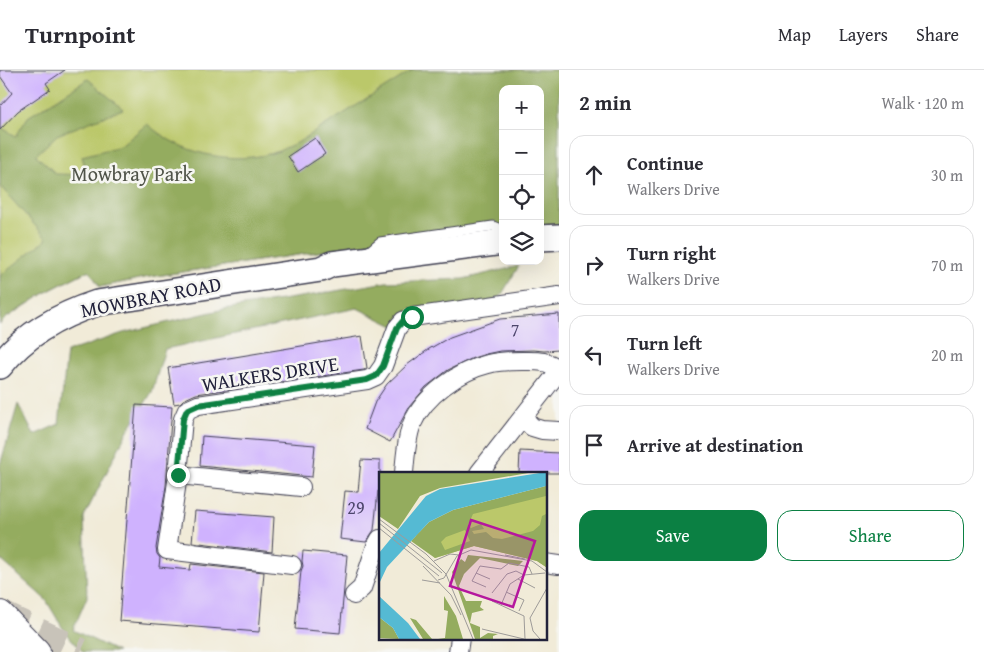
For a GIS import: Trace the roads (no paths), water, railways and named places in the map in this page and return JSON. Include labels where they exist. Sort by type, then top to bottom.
[{"type":"main road","points":[[544,238],[559,237]]},
{"type":"main road","name":"MOWBRAY ROAD","points":[[0,366],[6,358],[39,330],[58,319],[97,303],[321,269],[332,264],[358,260],[499,242]]},
{"type":"main road","points":[[544,249],[559,248]]},
{"type":"main road","name":"MOWBRAY ROAD","points":[[321,269],[334,272],[499,252]]},
{"type":"main road","points":[[0,614],[36,652]]},
{"type":"main road","points":[[0,643],[9,652]]},
{"type":"street","name":"WALKERS DRIVE","points":[[292,565],[167,550],[178,475],[183,419],[187,410],[198,405],[367,380],[376,376],[383,366],[397,328],[403,321],[412,317],[559,296]]},
{"type":"street","points":[[404,472],[411,425],[422,406],[439,390],[464,373],[488,364],[515,361],[540,361],[548,363],[559,370],[480,472]]},
{"type":"street","points":[[523,417],[532,427],[542,430],[559,431]]},
{"type":"street","points":[[178,475],[301,487]]},
{"type":"street","points":[[354,595],[362,588],[379,541]]},
{"type":"street","points":[[546,563],[559,565]]},
{"type":"lane","points":[[358,260],[380,242],[492,226],[499,229]]},
{"type":"tunnel","points":[[0,614],[81,652]]},
{"type":"park label","name":"Mowbray Park","points":[[132,174]]}]
